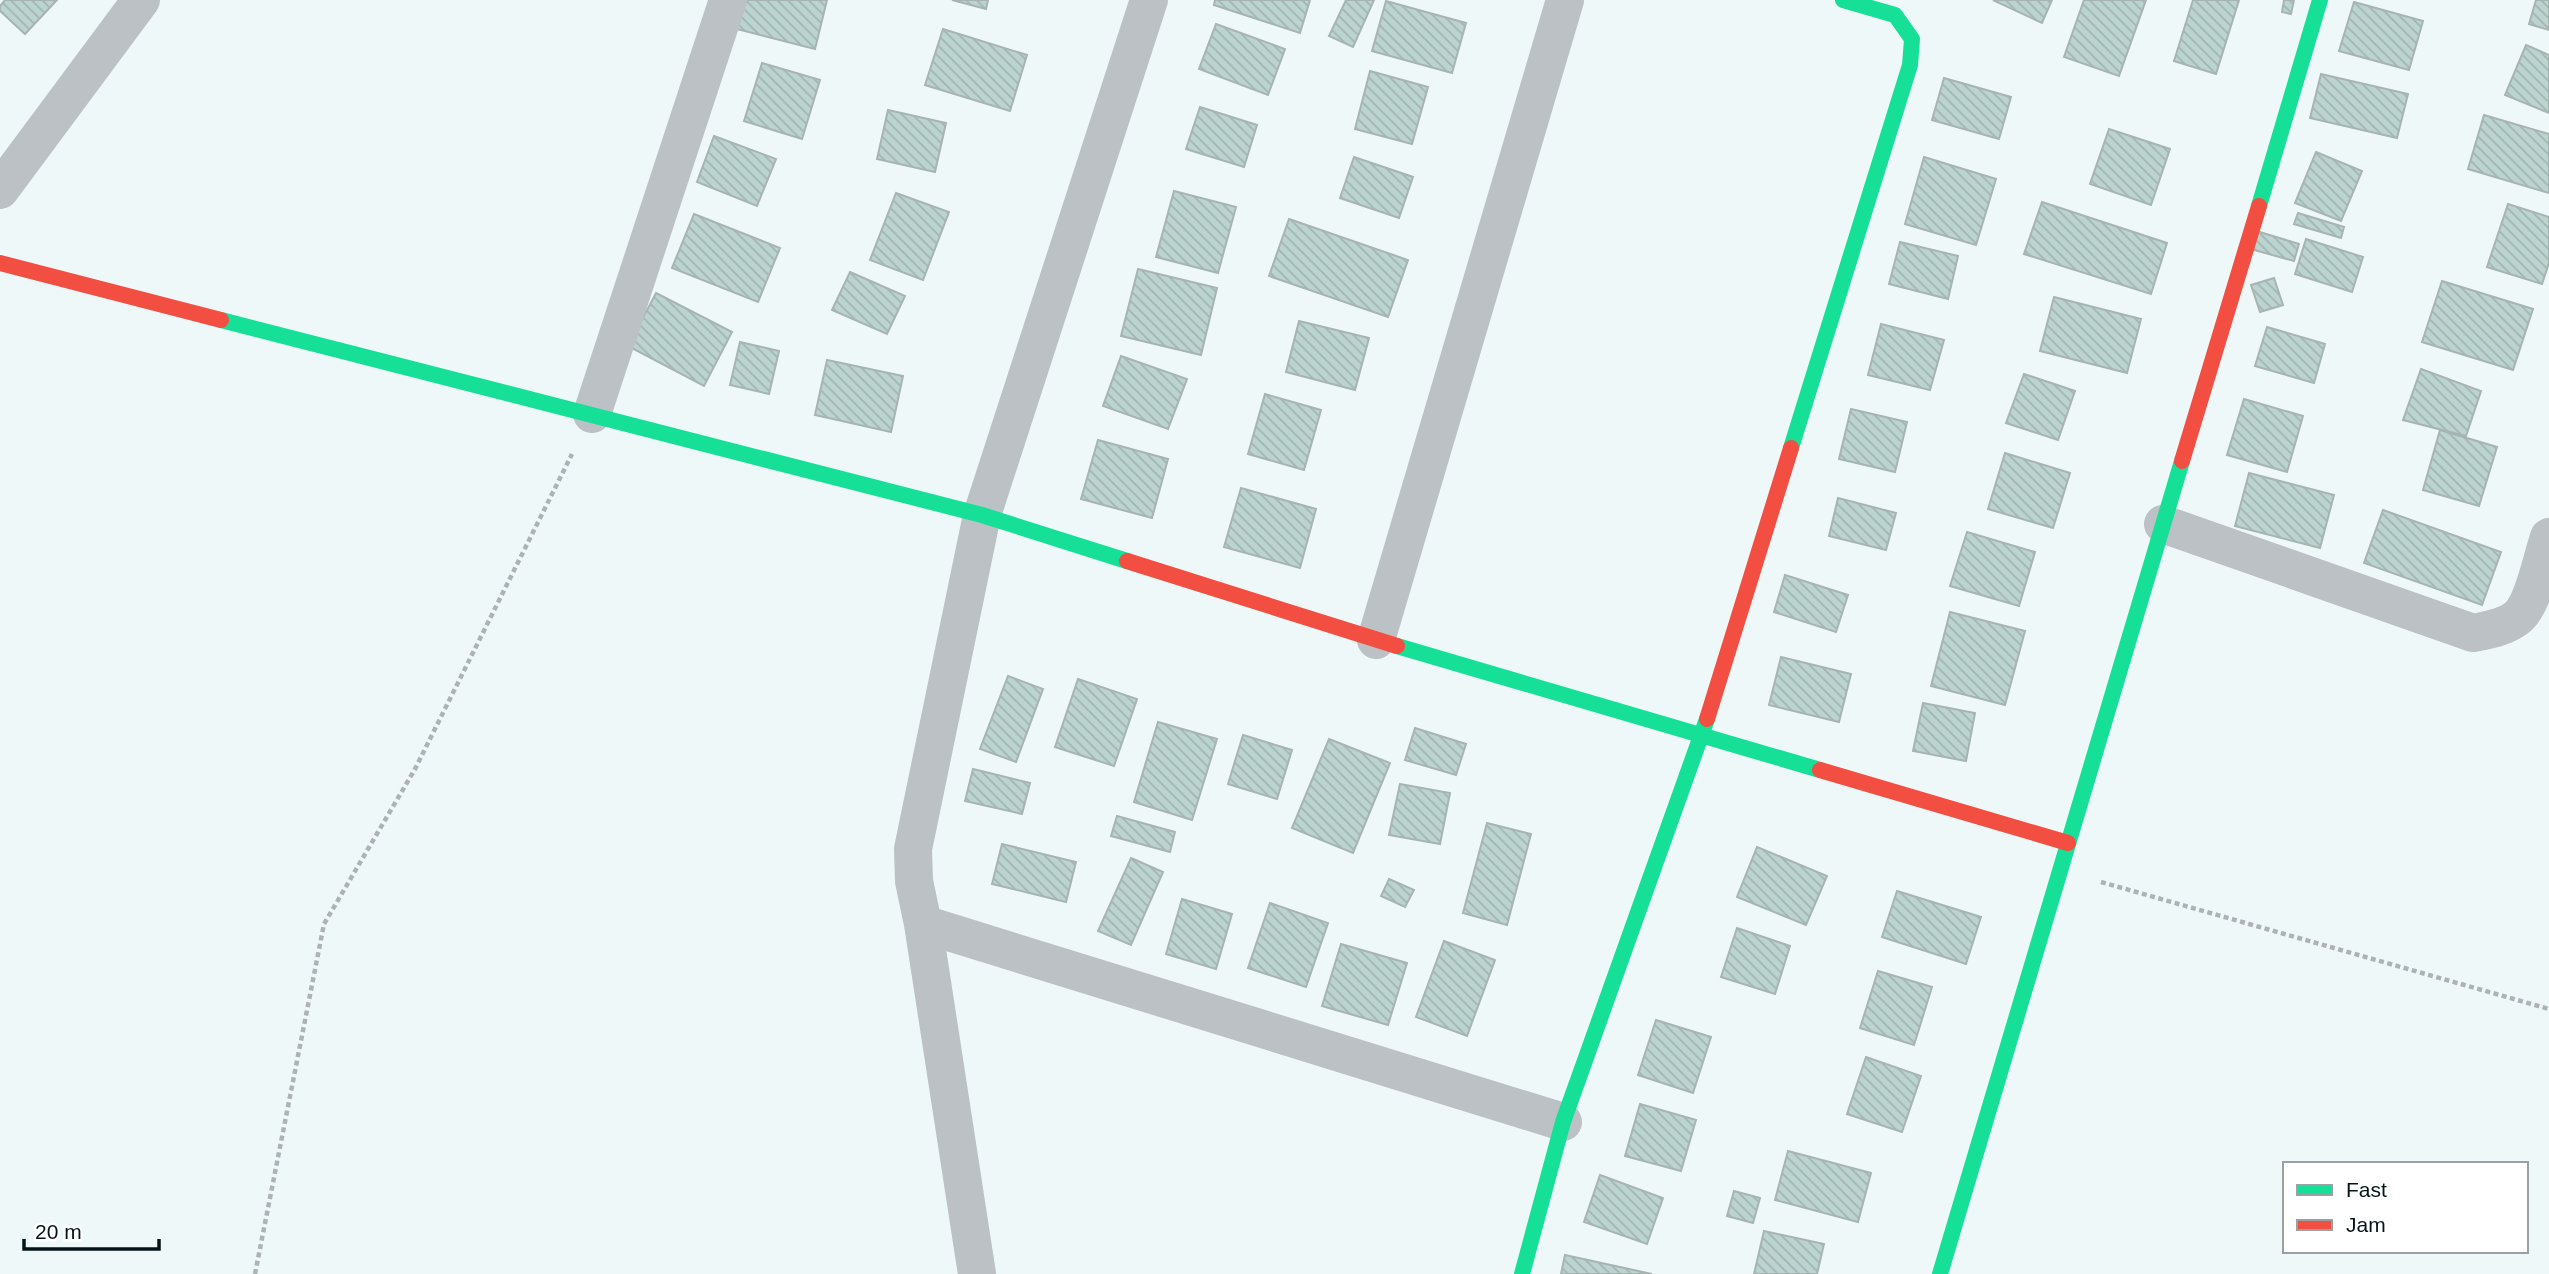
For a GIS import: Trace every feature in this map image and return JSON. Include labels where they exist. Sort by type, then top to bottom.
[{"type":"street","points":[[0,190],[141,0]]},
{"type":"street","points":[[592,414],[728,0]]},
{"type":"street","points":[[977,1274],[914,881],[913,849],[982,515],[1149,0]]},
{"type":"street","points":[[1376,640],[1565,0]]},
{"type":"street","points":[[1522,1274],[1563,1122],[1702,736],[1910,65],[1912,39],[1895,15],[1843,0]]},
{"type":"street","points":[[1940,1274],[2320,0]]},
{"type":"street","points":[[0,262],[982,515],[1376,640],[2068,843]]},
{"type":"street","points":[[2163,524],[2473,633],[2496,628],[2519,617],[2527,606],[2549,537]]},
{"type":"street","points":[[923,924],[1563,1122]]},
{"type":"path","points":[[254,1274],[324,924],[415,769],[592,414]]},
{"type":"path","points":[[2060,870],[2549,1009]]},
{"type":"building","points":[[5,0],[57,0],[25,34],[0,11]]},
{"type":"building","points":[[744,0],[827,0],[815,49],[737,29]]},
{"type":"building","points":[[952,0],[988,0],[986,9]]},
{"type":"building","points":[[1215,0],[1310,0],[1300,33],[1214,5]]},
{"type":"building","points":[[1346,0],[1374,0],[1353,47],[1329,36]]},
{"type":"building","points":[[1993,0],[2052,0],[2042,23]]},
{"type":"building","points":[[2084,0],[2146,0],[2119,76],[2064,57]]},
{"type":"building","points":[[2193,0],[2239,0],[2216,74],[2174,61]]},
{"type":"building","points":[[2284,0],[2294,0],[2291,14],[2282,12]]},
{"type":"building","points":[[2536,0],[2549,0],[2549,30],[2529,24]]},
{"type":"building","points":[[1386,1],[1466,23],[1452,73],[1372,51]]},
{"type":"building","points":[[2354,2],[2423,21],[2409,70],[2339,51]]},
{"type":"building","points":[[1216,24],[1285,49],[1268,95],[1199,69]]},
{"type":"building","points":[[943,29],[1027,55],[1010,111],[925,85]]},
{"type":"building","points":[[2526,45],[2549,55],[2549,113],[2505,95]]},
{"type":"building","points":[[762,63],[820,80],[802,139],[744,121]]},
{"type":"building","points":[[1370,71],[1428,87],[1412,144],[1355,129]]},
{"type":"building","points":[[2321,74],[2408,94],[2397,138],[2310,118]]},
{"type":"building","points":[[1944,78],[2011,97],[1999,139],[1932,120]]},
{"type":"building","points":[[1200,107],[1257,125],[1244,167],[1186,149]]},
{"type":"building","points":[[888,110],[946,123],[935,172],[877,159]]},
{"type":"building","points":[[2484,115],[2549,134],[2549,193],[2468,169]]},
{"type":"building","points":[[2109,129],[2170,149],[2151,205],[2090,184]]},
{"type":"building","points":[[714,136],[776,159],[757,206],[697,182]]},
{"type":"building","points":[[2316,152],[2362,171],[2341,221],[2295,203]]},
{"type":"building","points":[[1354,157],[1413,177],[1399,218],[1340,198]]},
{"type":"building","points":[[1924,157],[1996,179],[1976,245],[1905,224]]},
{"type":"building","points":[[1174,191],[1236,207],[1218,273],[1156,257]]},
{"type":"building","points":[[896,193],[949,212],[923,280],[870,260]]},
{"type":"building","points":[[2042,202],[2167,243],[2151,294],[2024,254]]},
{"type":"building","points":[[2508,204],[2549,217],[2549,263],[2542,284],[2487,267]]},
{"type":"building","points":[[2298,213],[2344,227],[2341,238],[2294,224]]},
{"type":"building","points":[[694,214],[780,248],[758,302],[672,268]]},
{"type":"building","points":[[1289,219],[1408,260],[1388,317],[1269,276]]},
{"type":"building","points":[[2253,230],[2299,244],[2294,261],[2247,248]]},
{"type":"building","points":[[2306,239],[2363,257],[2352,292],[2295,274]]},
{"type":"building","points":[[1900,242],[1958,256],[1948,299],[1889,284]]},
{"type":"building","points":[[1138,269],[1217,288],[1201,355],[1121,336]]},
{"type":"building","points":[[850,272],[905,296],[887,334],[832,310]]},
{"type":"building","points":[[2274,278],[2283,305],[2260,312],[2251,285]]},
{"type":"building","points":[[2442,281],[2533,309],[2513,370],[2422,342]]},
{"type":"building","points":[[656,293],[732,332],[704,386],[628,346]]},
{"type":"building","points":[[2054,297],[2141,319],[2127,373],[2040,351]]},
{"type":"building","points":[[1299,321],[1369,338],[1355,390],[1286,372]]},
{"type":"building","points":[[1881,324],[1944,340],[1930,390],[1868,375]]},
{"type":"building","points":[[2267,327],[2325,344],[2314,383],[2255,366]]},
{"type":"building","points":[[740,342],[779,351],[769,394],[730,385]]},
{"type":"building","points":[[1121,356],[1187,379],[1168,429],[1103,406]]},
{"type":"building","points":[[827,360],[903,376],[891,432],[815,415]]},
{"type":"building","points":[[2421,369],[2481,391],[2466,436],[2403,420]]},
{"type":"building","points":[[2024,374],[2075,391],[2058,440],[2006,423]]},
{"type":"building","points":[[1265,394],[1321,410],[1304,470],[1248,454]]},
{"type":"building","points":[[2244,399],[2303,416],[2287,472],[2227,455]]},
{"type":"building","points":[[1851,409],[1907,422],[1895,472],[1839,459]]},
{"type":"building","points":[[2440,430],[2497,447],[2479,506],[2423,490]]},
{"type":"building","points":[[1098,440],[1168,459],[1152,518],[1081,499]]},
{"type":"building","points":[[2005,453],[2070,473],[2053,528],[1988,509]]},
{"type":"building","points":[[2249,473],[2334,495],[2320,548],[2235,526]]},
{"type":"building","points":[[1241,488],[1316,509],[1300,568],[1224,547]]},
{"type":"building","points":[[1838,498],[1896,513],[1886,550],[1829,536]]},
{"type":"building","points":[[2383,510],[2501,552],[2482,605],[2364,563]]},
{"type":"building","points":[[1967,532],[2035,552],[2019,606],[1950,586]]},
{"type":"building","points":[[1785,575],[1848,595],[1836,632],[1774,612]]},
{"type":"building","points":[[1950,612],[2025,631],[2005,705],[1931,686]]},
{"type":"building","points":[[1781,657],[1851,674],[1839,722],[1769,705]]},
{"type":"building","points":[[1008,676],[1043,689],[1016,762],[980,749]]},
{"type":"building","points":[[1078,679],[1137,699],[1114,766],[1055,747]]},
{"type":"building","points":[[1923,703],[1975,713],[1966,761],[1913,751]]},
{"type":"building","points":[[1158,722],[1217,739],[1192,820],[1134,802]]},
{"type":"building","points":[[1415,728],[1466,744],[1456,775],[1405,760]]},
{"type":"building","points":[[1243,735],[1292,750],[1277,799],[1228,784]]},
{"type":"building","points":[[1329,739],[1390,763],[1353,853],[1292,828]]},
{"type":"building","points":[[973,769],[1030,783],[1022,814],[965,801]]},
{"type":"building","points":[[1400,784],[1450,793],[1440,844],[1389,835]]},
{"type":"building","points":[[1117,816],[1175,832],[1170,852],[1111,836]]},
{"type":"building","points":[[1487,823],[1531,834],[1507,925],[1463,913]]},
{"type":"building","points":[[1002,844],[1076,862],[1066,902],[992,884]]},
{"type":"building","points":[[1757,847],[1827,876],[1806,925],[1737,897]]},
{"type":"building","points":[[1131,858],[1163,872],[1131,945],[1098,931]]},
{"type":"building","points":[[1389,879],[1414,890],[1405,907],[1381,896]]},
{"type":"building","points":[[1897,891],[1981,917],[1966,964],[1882,937]]},
{"type":"building","points":[[1182,899],[1232,914],[1216,969],[1166,954]]},
{"type":"building","points":[[1270,903],[1328,923],[1306,987],[1248,968]]},
{"type":"building","points":[[1737,928],[1790,946],[1775,994],[1721,977]]},
{"type":"building","points":[[1444,941],[1495,960],[1467,1036],[1416,1017]]},
{"type":"building","points":[[1341,944],[1407,963],[1388,1025],[1322,1006]]},
{"type":"building","points":[[1878,971],[1932,987],[1914,1045],[1860,1028]]},
{"type":"building","points":[[1656,1020],[1711,1037],[1693,1093],[1638,1075]]},
{"type":"building","points":[[1866,1057],[1921,1076],[1902,1132],[1847,1114]]},
{"type":"building","points":[[1640,1104],[1696,1120],[1681,1171],[1625,1156]]},
{"type":"building","points":[[1788,1151],[1871,1173],[1858,1222],[1775,1200]]},
{"type":"building","points":[[1600,1175],[1663,1198],[1647,1244],[1584,1222]]},
{"type":"building","points":[[1734,1191],[1760,1198],[1753,1223],[1727,1216]]},
{"type":"building","points":[[1764,1231],[1824,1244],[1817,1274],[1754,1274]]},
{"type":"building","points":[[1565,1255],[1652,1274],[1561,1274]]},
{"type":"traffic: fast","points":[[1791,448],[1910,65],[1912,39],[1895,15],[1843,0]]},
{"type":"traffic: fast","points":[[2259,206],[2320,0]]},
{"type":"traffic: fast","points":[[221,320],[982,515],[1127,561]]},
{"type":"traffic: fast","points":[[1940,1274],[2182,461]]},
{"type":"traffic: fast","points":[[1397,646],[1820,770]]},
{"type":"traffic: fast","points":[[1522,1274],[1563,1122],[1707,719]]},
{"type":"traffic: jam","points":[[2182,461],[2259,206]]},
{"type":"traffic: jam","points":[[0,263],[221,320]]},
{"type":"traffic: jam","points":[[1707,719],[1791,448]]},
{"type":"traffic: jam","points":[[1127,561],[1397,646]]},
{"type":"traffic: jam","points":[[1820,770],[2068,843]]}]
